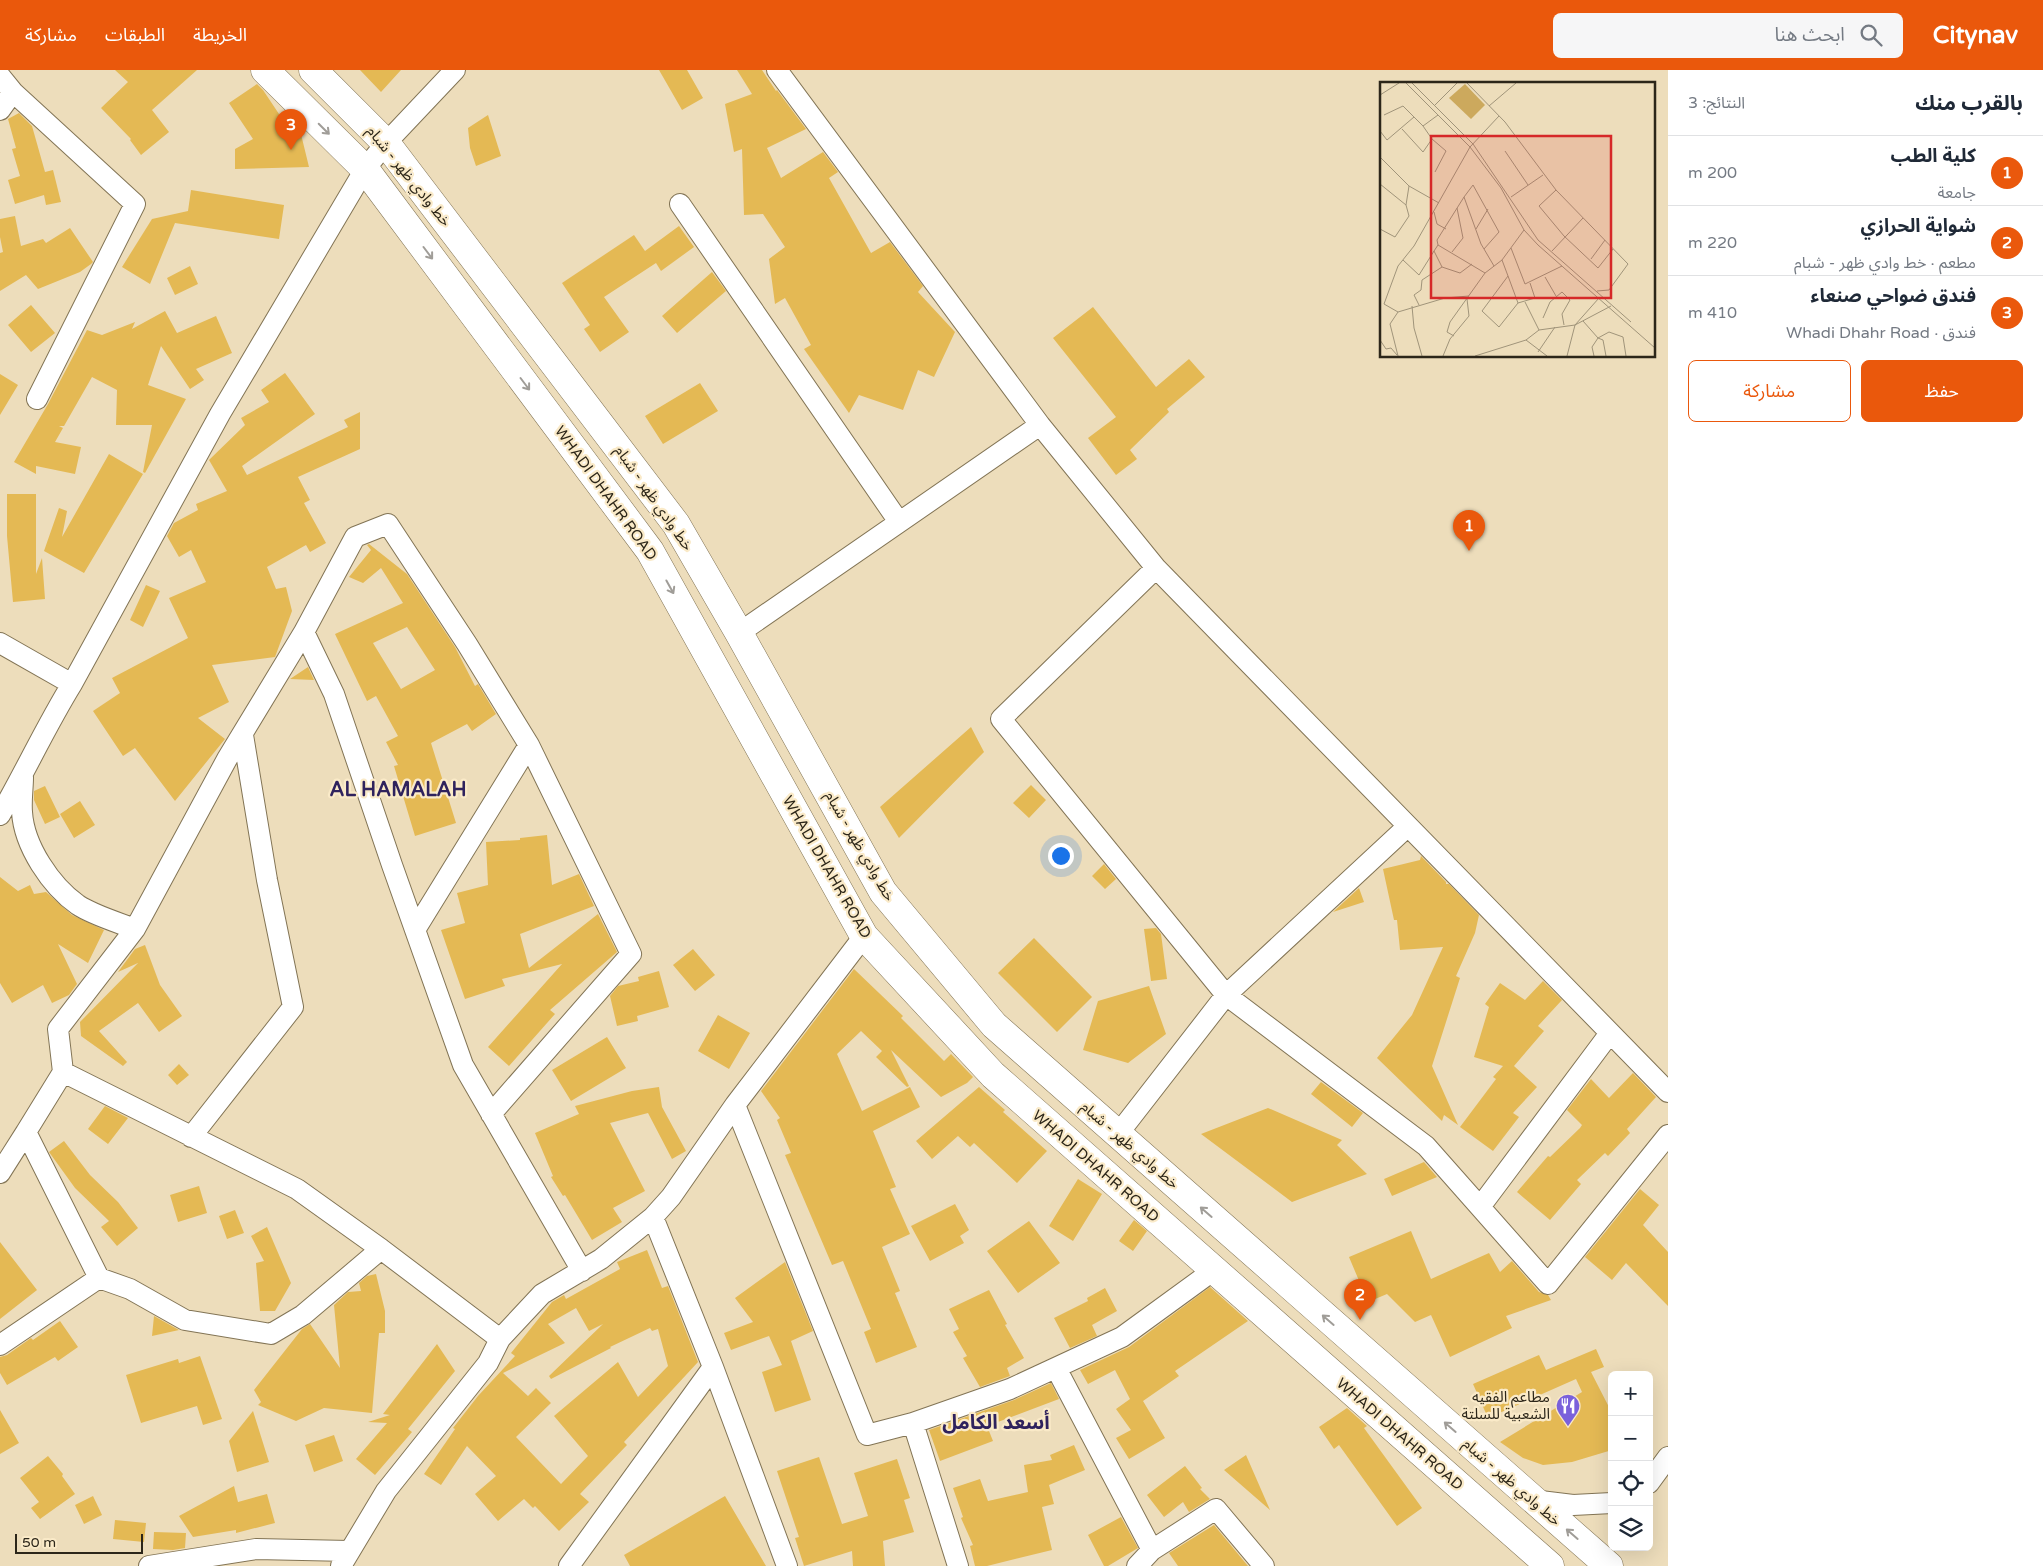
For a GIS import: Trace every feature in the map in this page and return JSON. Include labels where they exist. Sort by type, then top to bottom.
[{"type":"main road","name":"WHADI DHAHR ROAD","points":[[265,70],[365,170],[650,551],[864,936],[993,1076],[1550,1566]]},
{"type":"main road","name":"خط وادي ظهر - شبام","points":[[313,70],[386,143],[676,524],[883,892],[994,1025],[1609,1566]]},
{"type":"street","points":[[0,815],[23,775],[48,723],[72,684],[220,414],[365,170],[386,143],[455,70]]},
{"type":"street","points":[[777,70],[1040,425],[1156,568],[1668,1092]]},
{"type":"street","points":[[0,76],[13,92],[135,204],[37,400]]},
{"type":"street","points":[[0,110],[13,92]]},
{"type":"street","points":[[680,204],[899,522]]},
{"type":"street","points":[[739,633],[1040,425]]},
{"type":"street","points":[[0,1174],[63,1072],[58,1029],[135,929],[227,759],[304,632],[355,537],[388,524],[529,745],[631,954],[491,1114]]},
{"type":"street","points":[[1156,568],[1000,719],[1226,996],[1426,1146],[1548,1284],[1668,1135]]},
{"type":"street","points":[[304,632],[334,694],[463,1065],[582,1271]]},
{"type":"street","points":[[0,643],[72,684]]},
{"type":"street","points":[[191,1137],[293,1007],[267,880],[243,735]]},
{"type":"street","points":[[415,930],[529,745]]},
{"type":"street","points":[[23,775],[22,813],[26,828],[37,858],[52,882],[78,905],[135,929]]},
{"type":"street","points":[[1118,1134],[1226,996],[1408,826]]},
{"type":"street","points":[[149,1566],[256,1549],[345,1559],[386,1491],[488,1363],[500,1339],[542,1294],[601,1259],[653,1217],[671,1196],[735,1105],[864,936]]},
{"type":"street","points":[[1480,1208],[1610,1033]]},
{"type":"street","points":[[63,1072],[297,1189],[381,1249],[500,1339]]},
{"type":"street","points":[[735,1105],[867,1435],[913,1423],[1010,1389],[1122,1337],[1214,1270]]},
{"type":"street","points":[[26,1132],[99,1278],[130,1289],[185,1320],[271,1334],[303,1315],[381,1249]]},
{"type":"street","points":[[653,1217],[713,1367],[787,1566]]},
{"type":"street","points":[[0,1345],[99,1278]]},
{"type":"street","points":[[569,1566],[713,1367]]},
{"type":"street","points":[[1056,1368],[1152,1550]]},
{"type":"street","points":[[913,1423],[958,1566]]},
{"type":"street","points":[[1653,1478],[1668,1457]]},
{"type":"street","points":[[1532,1500],[1573,1504],[1608,1503]]},
{"type":"street","points":[[1137,1566],[1152,1550],[1216,1509],[1264,1566]]},
{"type":"building","points":[[115,70],[197,70],[152,110],[169,132],[141,155],[131,139],[101,108],[128,82]]},
{"type":"building","points":[[360,70],[401,70],[381,92]]},
{"type":"building","points":[[659,70],[687,70],[703,98],[682,110]]},
{"type":"building","points":[[737,70],[762,70],[806,129],[767,148],[781,178],[823,152],[838,172],[829,178],[871,253],[890,242],[923,286],[918,292],[955,332],[934,377],[918,370],[903,410],[859,395],[849,413],[804,349],[811,345],[785,298],[775,304],[769,259],[785,247],[763,214],[744,215],[742,149],[734,152],[725,104],[752,94]]},
{"type":"building","points":[[257,84],[285,123],[292,119],[299,126],[309,167],[235,169],[235,149],[253,139],[229,103]]},
{"type":"building","points":[[19,113],[32,126],[45,172],[53,170],[61,202],[46,205],[44,195],[15,204],[8,180],[20,176],[12,149],[16,148],[8,119]]},
{"type":"building","points":[[488,115],[501,156],[476,166],[470,148],[468,128]]},
{"type":"building","points":[[191,190],[284,205],[279,239],[175,223],[150,284],[122,267],[152,219],[188,211]]},
{"type":"building","points":[[15,216],[21,246],[43,239],[46,243],[70,228],[93,262],[80,272],[38,289],[26,275],[0,291],[0,253],[3,252],[0,237],[0,219]]},
{"type":"building","points":[[679,226],[694,247],[661,271],[656,263],[604,297],[629,332],[600,352],[584,329],[590,325],[562,283],[634,235],[645,251]]},
{"type":"building","points":[[190,266],[198,284],[175,295],[167,278]]},
{"type":"building","points":[[712,272],[726,291],[677,333],[662,316]]},
{"type":"building","points":[[31,305],[55,333],[31,352],[8,325]]},
{"type":"building","points":[[1093,307],[1156,387],[1189,359],[1205,377],[1167,409],[1169,412],[1130,450],[1137,459],[1116,475],[1088,438],[1116,417],[1053,338]]},
{"type":"building","points":[[165,311],[177,333],[216,316],[232,353],[196,369],[204,380],[190,389],[161,346],[148,385],[186,399],[145,473],[143,472],[152,425],[116,425],[117,390],[92,377],[64,426],[59,426],[63,428],[55,442],[81,447],[75,474],[36,466],[36,474],[14,462],[48,404],[87,330],[102,335],[135,322],[132,329]]},
{"type":"building","points":[[285,373],[315,414],[242,466],[247,475],[348,427],[344,420],[360,412],[360,449],[298,477],[310,500],[304,503],[326,543],[310,552],[306,545],[267,567],[276,589],[286,587],[292,611],[275,657],[212,665],[229,702],[198,718],[225,739],[175,801],[135,748],[123,756],[93,711],[120,693],[112,678],[188,638],[169,598],[206,582],[191,550],[179,557],[167,536],[174,523],[198,510],[196,504],[227,491],[209,460],[245,425],[241,418],[269,402],[261,390]]},
{"type":"building","points":[[0,374],[18,385],[0,415]]},
{"type":"building","points":[[700,383],[718,411],[663,444],[645,416]]},
{"type":"building","points":[[109,454],[143,474],[84,573],[44,551],[59,508],[67,511],[62,537]]},
{"type":"building","points":[[7,494],[36,494],[36,574],[42,558],[45,599],[13,602],[7,536]]},
{"type":"building","points":[[369,544],[407,574],[455,647],[475,686],[478,684],[496,714],[472,731],[467,724],[431,743],[456,823],[415,836],[394,766],[398,765],[386,742],[398,736],[376,696],[367,701],[335,634],[403,603],[381,568],[363,583],[349,577],[371,550],[367,545]],"holes":[[[407,627],[435,670],[401,689],[373,643]]]},
{"type":"building","points":[[146,585],[160,591],[143,627],[130,620]]},
{"type":"building","points":[[308,667],[314,680],[290,679]]},
{"type":"building","points":[[971,727],[984,752],[899,838],[880,807]]},
{"type":"building","points":[[1031,785],[1046,800],[1029,818],[1013,803]]},
{"type":"building","points":[[45,786],[60,817],[45,824],[34,800],[34,791]]},
{"type":"building","points":[[80,801],[95,825],[74,838],[60,814]]},
{"type":"building","points":[[547,835],[552,885],[579,874],[594,906],[520,934],[529,968],[598,914],[617,952],[550,1010],[555,1014],[509,1066],[488,1047],[562,964],[502,979],[505,986],[465,999],[441,930],[465,923],[457,893],[488,885],[486,842],[520,840],[520,838]]},
{"type":"building","points":[[1421,856],[1446,884],[1449,884],[1479,915],[1475,933],[1456,976],[1460,978],[1432,1066],[1458,1125],[1444,1115],[1442,1121],[1377,1058],[1412,1015],[1443,947],[1400,950],[1397,920],[1394,920],[1383,869],[1420,860]]},
{"type":"building","points":[[1104,864],[1116,879],[1105,889],[1092,876]]},
{"type":"building","points":[[0,877],[18,891],[30,885],[34,894],[46,892],[72,915],[104,930],[88,963],[58,944],[77,984],[69,995],[52,1003],[43,985],[12,1003],[0,983]]},
{"type":"building","points":[[1359,888],[1364,902],[1333,912]]},
{"type":"building","points":[[1156,928],[1161,934],[1167,979],[1151,981],[1144,929]]},
{"type":"building","points":[[1034,938],[1092,997],[1057,1032],[998,973]]},
{"type":"building","points":[[145,945],[160,985],[182,1016],[159,1032],[138,1003],[99,1031],[127,1062],[123,1066],[81,1036],[80,1022],[138,963],[118,972],[135,949]]},
{"type":"building","points":[[693,949],[715,975],[695,991],[673,965]]},
{"type":"building","points":[[854,969],[903,1016],[901,1018],[944,1061],[951,1054],[973,1077],[967,1083],[941,1097],[891,1050],[909,1086],[907,1087],[876,1057],[882,1051],[861,1031],[837,1054],[862,1111],[910,1087],[920,1107],[873,1131],[896,1187],[890,1189],[910,1234],[882,1247],[900,1291],[895,1293],[917,1347],[876,1363],[864,1332],[871,1329],[843,1261],[832,1265],[785,1155],[791,1153],[777,1120],[780,1118],[761,1091]]},
{"type":"building","points":[[659,971],[669,1007],[637,1016],[638,1021],[617,1026],[610,996],[618,986],[639,981],[638,977]]},
{"type":"building","points":[[1543,981],[1562,1000],[1538,1026],[1544,1031],[1514,1066],[1537,1087],[1513,1113],[1519,1117],[1493,1151],[1460,1127],[1496,1079],[1493,1077],[1503,1066],[1474,1057],[1489,1007],[1485,1004],[1500,983],[1525,1000]]},
{"type":"building","points":[[1149,986],[1166,1034],[1128,1063],[1083,1050],[1098,1001]]},
{"type":"building","points":[[718,1015],[750,1033],[729,1069],[698,1051]]},
{"type":"building","points":[[607,1037],[626,1068],[571,1101],[552,1070]]},
{"type":"building","points":[[179,1064],[189,1075],[177,1085],[168,1075]]},
{"type":"building","points":[[1633,1073],[1656,1097],[1627,1129],[1630,1133],[1608,1156],[1605,1153],[1577,1180],[1581,1184],[1550,1220],[1517,1192],[1548,1156],[1550,1157],[1582,1125],[1567,1110],[1591,1079],[1609,1098]]},
{"type":"building","points":[[1321,1082],[1363,1113],[1352,1127],[1311,1094]]},
{"type":"building","points":[[659,1087],[662,1107],[686,1151],[672,1159],[648,1113],[610,1123],[645,1191],[613,1208],[622,1222],[592,1240],[565,1195],[563,1196],[551,1177],[553,1176],[535,1133],[579,1114],[575,1106],[632,1091]]},
{"type":"building","points":[[979,1087],[1005,1110],[1003,1112],[1047,1151],[1017,1183],[974,1143],[970,1147],[958,1136],[932,1159],[916,1141]]},
{"type":"building","points":[[105,1106],[128,1118],[108,1144],[88,1129]]},
{"type":"building","points":[[1268,1108],[1342,1140],[1337,1145],[1367,1174],[1292,1202],[1201,1134]]},
{"type":"building","points":[[64,1141],[90,1175],[118,1202],[138,1228],[117,1246],[101,1227],[109,1221],[75,1188],[49,1152]]},
{"type":"building","points":[[1424,1162],[1437,1177],[1392,1196],[1384,1179]]},
{"type":"building","points":[[1078,1179],[1102,1194],[1073,1241],[1049,1226]]},
{"type":"building","points":[[199,1186],[207,1213],[178,1222],[170,1195]]},
{"type":"building","points":[[1640,1189],[1659,1205],[1643,1225],[1668,1252],[1668,1306],[1626,1263],[1612,1280],[1585,1257]]},
{"type":"building","points":[[955,1204],[969,1230],[960,1236],[964,1243],[930,1261],[911,1226]]},
{"type":"building","points":[[235,1210],[244,1233],[227,1239],[219,1216]]},
{"type":"building","points":[[1134,1220],[1147,1231],[1133,1251],[1119,1241]]},
{"type":"building","points":[[1029,1221],[1060,1263],[1018,1293],[987,1251]]},
{"type":"building","points":[[267,1227],[291,1283],[275,1311],[260,1311],[256,1263],[264,1261],[251,1236]]},
{"type":"building","points":[[1411,1231],[1431,1279],[1489,1253],[1500,1272],[1512,1261],[1539,1292],[1548,1295],[1551,1300],[1506,1316],[1512,1328],[1450,1357],[1431,1315],[1415,1322],[1387,1294],[1368,1302],[1349,1257]]},
{"type":"building","points":[[0,1242],[37,1290],[0,1319]]},
{"type":"building","points":[[647,1250],[662,1288],[668,1286],[698,1362],[624,1442],[627,1445],[580,1494],[589,1502],[559,1531],[535,1506],[533,1508],[524,1499],[498,1521],[475,1494],[496,1476],[467,1446],[441,1485],[424,1474],[455,1429],[453,1428],[478,1396],[515,1356],[511,1353],[552,1302],[564,1295],[566,1299],[620,1269],[617,1262]],"holes":[[[576,1308],[589,1331],[603,1324],[549,1376],[551,1379],[650,1328],[652,1331],[658,1329],[668,1366],[638,1397],[618,1362],[554,1416],[588,1456],[561,1484],[516,1437],[551,1403],[536,1388],[528,1396],[503,1373],[565,1343],[548,1324]]]},
{"type":"building","points":[[785,1262],[813,1331],[791,1341],[811,1400],[775,1412],[762,1372],[782,1365],[769,1336],[731,1350],[724,1333],[753,1322],[735,1298]]},
{"type":"building","points":[[376,1274],[385,1311],[385,1333],[379,1333],[372,1413],[324,1408],[296,1421],[258,1405],[261,1402],[254,1390],[302,1329],[310,1324],[340,1368],[334,1305],[348,1292],[361,1291],[359,1283],[367,1276]]},
{"type":"building","points":[[1210,1287],[1248,1321],[1175,1371],[1179,1376],[1143,1401],[1165,1438],[1129,1459],[1116,1438],[1131,1430],[1116,1409],[1130,1399],[1115,1370],[1088,1384],[1080,1370],[1129,1347]]},
{"type":"building","points":[[1105,1288],[1117,1311],[1092,1325],[1097,1336],[1070,1348],[1054,1318],[1088,1301],[1087,1298]]},
{"type":"building","points":[[989,1290],[1007,1324],[1005,1325],[1024,1358],[1007,1368],[1010,1376],[980,1387],[963,1358],[967,1356],[953,1332],[959,1329],[949,1309]]},
{"type":"building","points":[[154,1316],[179,1330],[152,1336]]},
{"type":"building","points":[[60,1321],[78,1347],[58,1361],[55,1357],[7,1385],[0,1373],[0,1357],[7,1355],[31,1338],[33,1340]]},
{"type":"building","points":[[437,1344],[455,1371],[408,1429],[412,1432],[375,1475],[356,1459],[387,1423],[368,1422],[390,1415],[383,1414]]},
{"type":"building","points":[[1596,1349],[1604,1367],[1591,1372],[1608,1405],[1608,1451],[1572,1462],[1543,1465],[1523,1458],[1500,1442],[1582,1392],[1576,1379],[1488,1418],[1473,1384],[1539,1355],[1546,1370]]},
{"type":"building","points":[[200,1356],[222,1419],[203,1425],[197,1406],[141,1423],[126,1375],[178,1359],[179,1363]]},
{"type":"building","points":[[1051,1383],[1059,1399],[987,1426],[993,1441],[940,1461],[929,1430],[1014,1400]]},
{"type":"building","points":[[1347,1408],[1367,1426],[1364,1428],[1422,1508],[1397,1526],[1339,1445],[1334,1449],[1319,1427]]},
{"type":"building","points":[[0,1410],[19,1443],[0,1454]]},
{"type":"building","points":[[253,1411],[269,1462],[237,1472],[229,1441]]},
{"type":"building","points":[[334,1435],[343,1461],[314,1472],[305,1445]]},
{"type":"building","points":[[1074,1445],[1085,1470],[1049,1485],[1054,1504],[1042,1507],[1052,1550],[987,1566],[975,1566],[970,1546],[973,1545],[961,1518],[963,1517],[953,1488],[980,1479],[988,1501],[1028,1492],[1024,1465],[1052,1460],[1050,1455]]},
{"type":"building","points":[[1246,1455],[1270,1510],[1224,1470]]},
{"type":"building","points":[[48,1456],[63,1474],[62,1476],[75,1494],[40,1519],[31,1508],[39,1502],[20,1478]]},
{"type":"building","points":[[819,1457],[842,1524],[868,1516],[854,1473],[897,1459],[910,1498],[904,1500],[914,1532],[883,1541],[885,1566],[853,1566],[852,1551],[804,1566],[795,1538],[799,1537],[777,1471]]},
{"type":"building","points":[[1185,1466],[1202,1488],[1200,1489],[1210,1499],[1189,1512],[1183,1502],[1164,1517],[1147,1495]]},
{"type":"building","points":[[234,1486],[238,1502],[267,1494],[275,1523],[236,1533],[236,1530],[193,1537],[179,1516]]},
{"type":"building","points":[[93,1496],[102,1515],[84,1524],[75,1505]]},
{"type":"building","points":[[725,1496],[766,1566],[630,1566],[624,1555]]},
{"type":"building","points":[[1121,1517],[1138,1548],[1108,1566],[1104,1566],[1088,1535]]},
{"type":"building","points":[[115,1520],[146,1523],[144,1542],[113,1539]]},
{"type":"building","points":[[1214,1525],[1248,1566],[1178,1566],[1169,1553]]},
{"type":"building","points":[[154,1532],[186,1533],[185,1548],[173,1550],[153,1549]]},
{"type":"place","name":"فندق ضواحي صنعاء","points":[[291,150]]},
{"type":"place","name":"كلية الطب","points":[[1469,551]]},
{"type":"place","name":"شواية الحرازي","points":[[1360,1320]]},
{"type":"place","name":"مطاعم الفقيه الشعبية للسلتة","points":[[1568,1427]]},
{"type":"district","name":"AL HAMALAH","points":[[398,789]]},
{"type":"district","name":"أسعد الكامل","points":[[996,1422]]}]
